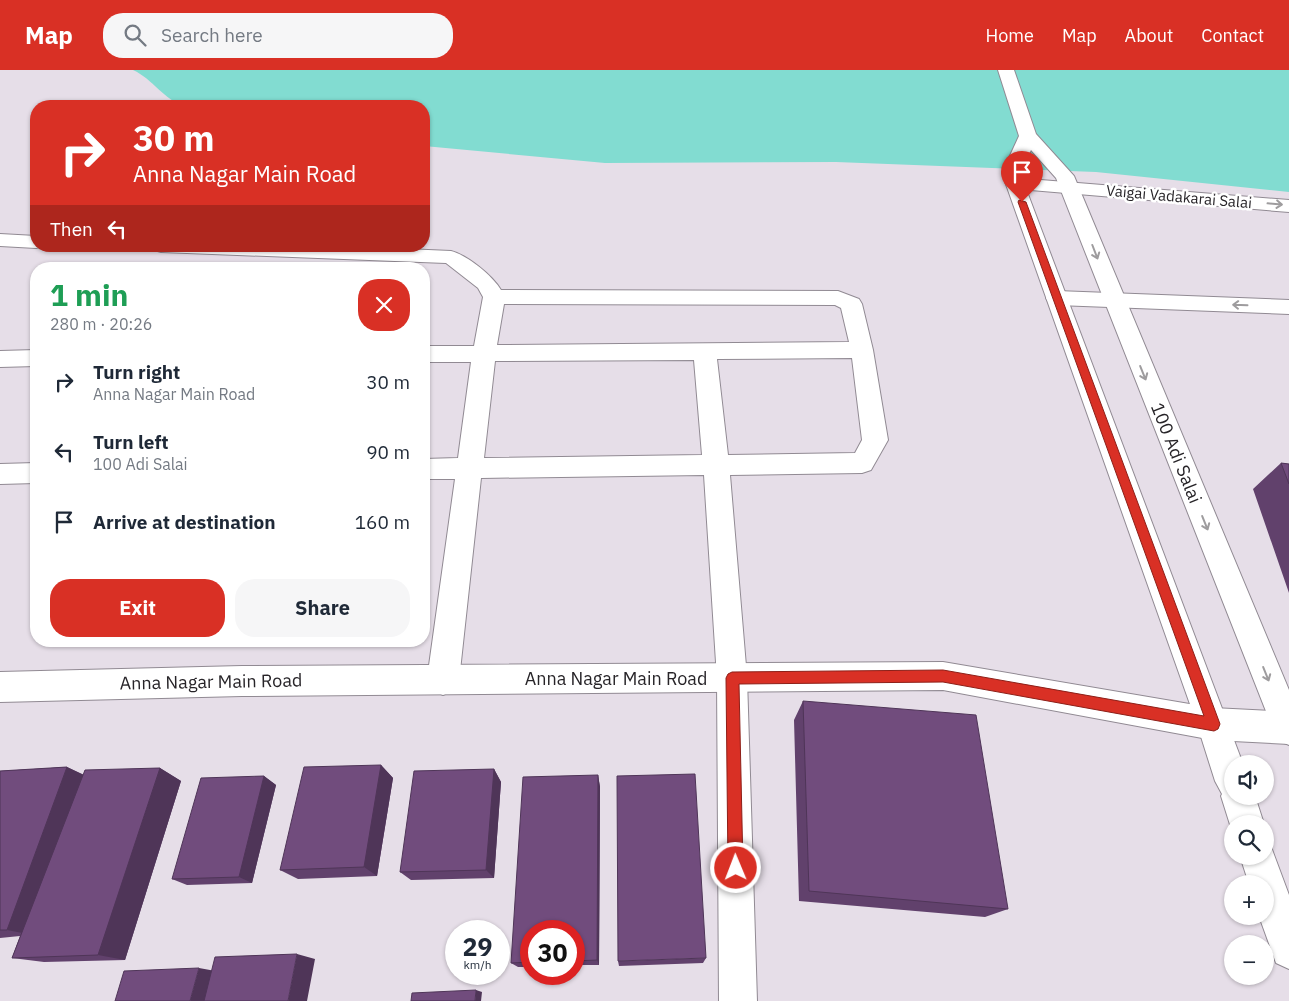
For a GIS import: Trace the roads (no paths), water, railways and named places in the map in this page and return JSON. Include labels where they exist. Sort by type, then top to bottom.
[{"type":"street","points":[[1006,70],[1028,136],[1067,182]]},
{"type":"street","points":[[1028,136],[1013,178],[1224,756]]},
{"type":"street","name":"Vaigai Vadakarai Salai","points":[[1013,178],[1289,206]]},
{"type":"street","name":"100 Adi Salai","points":[[1067,182],[1289,728]]},
{"type":"street","points":[[0,240],[30,242]]},
{"type":"street","points":[[320,252],[451,257],[487,284],[494,296],[484,353],[443,680]]},
{"type":"street","points":[[430,469],[862,463],[875,440],[862,350],[851,304],[838,298],[494,296]]},
{"type":"street","points":[[1057,298],[1289,307]]},
{"type":"street","points":[[430,354],[862,350]]},
{"type":"street","points":[[705,352],[716,465],[732,678],[738,1001]]},
{"type":"street","points":[[0,359],[30,358]]},
{"type":"street","points":[[0,474],[30,473]]},
{"type":"street","name":"Anna Nagar Main Road","points":[[0,687],[242,681],[943,676],[1214,724],[1289,728]]},
{"type":"street","points":[[1261,865],[1289,950]]}]
